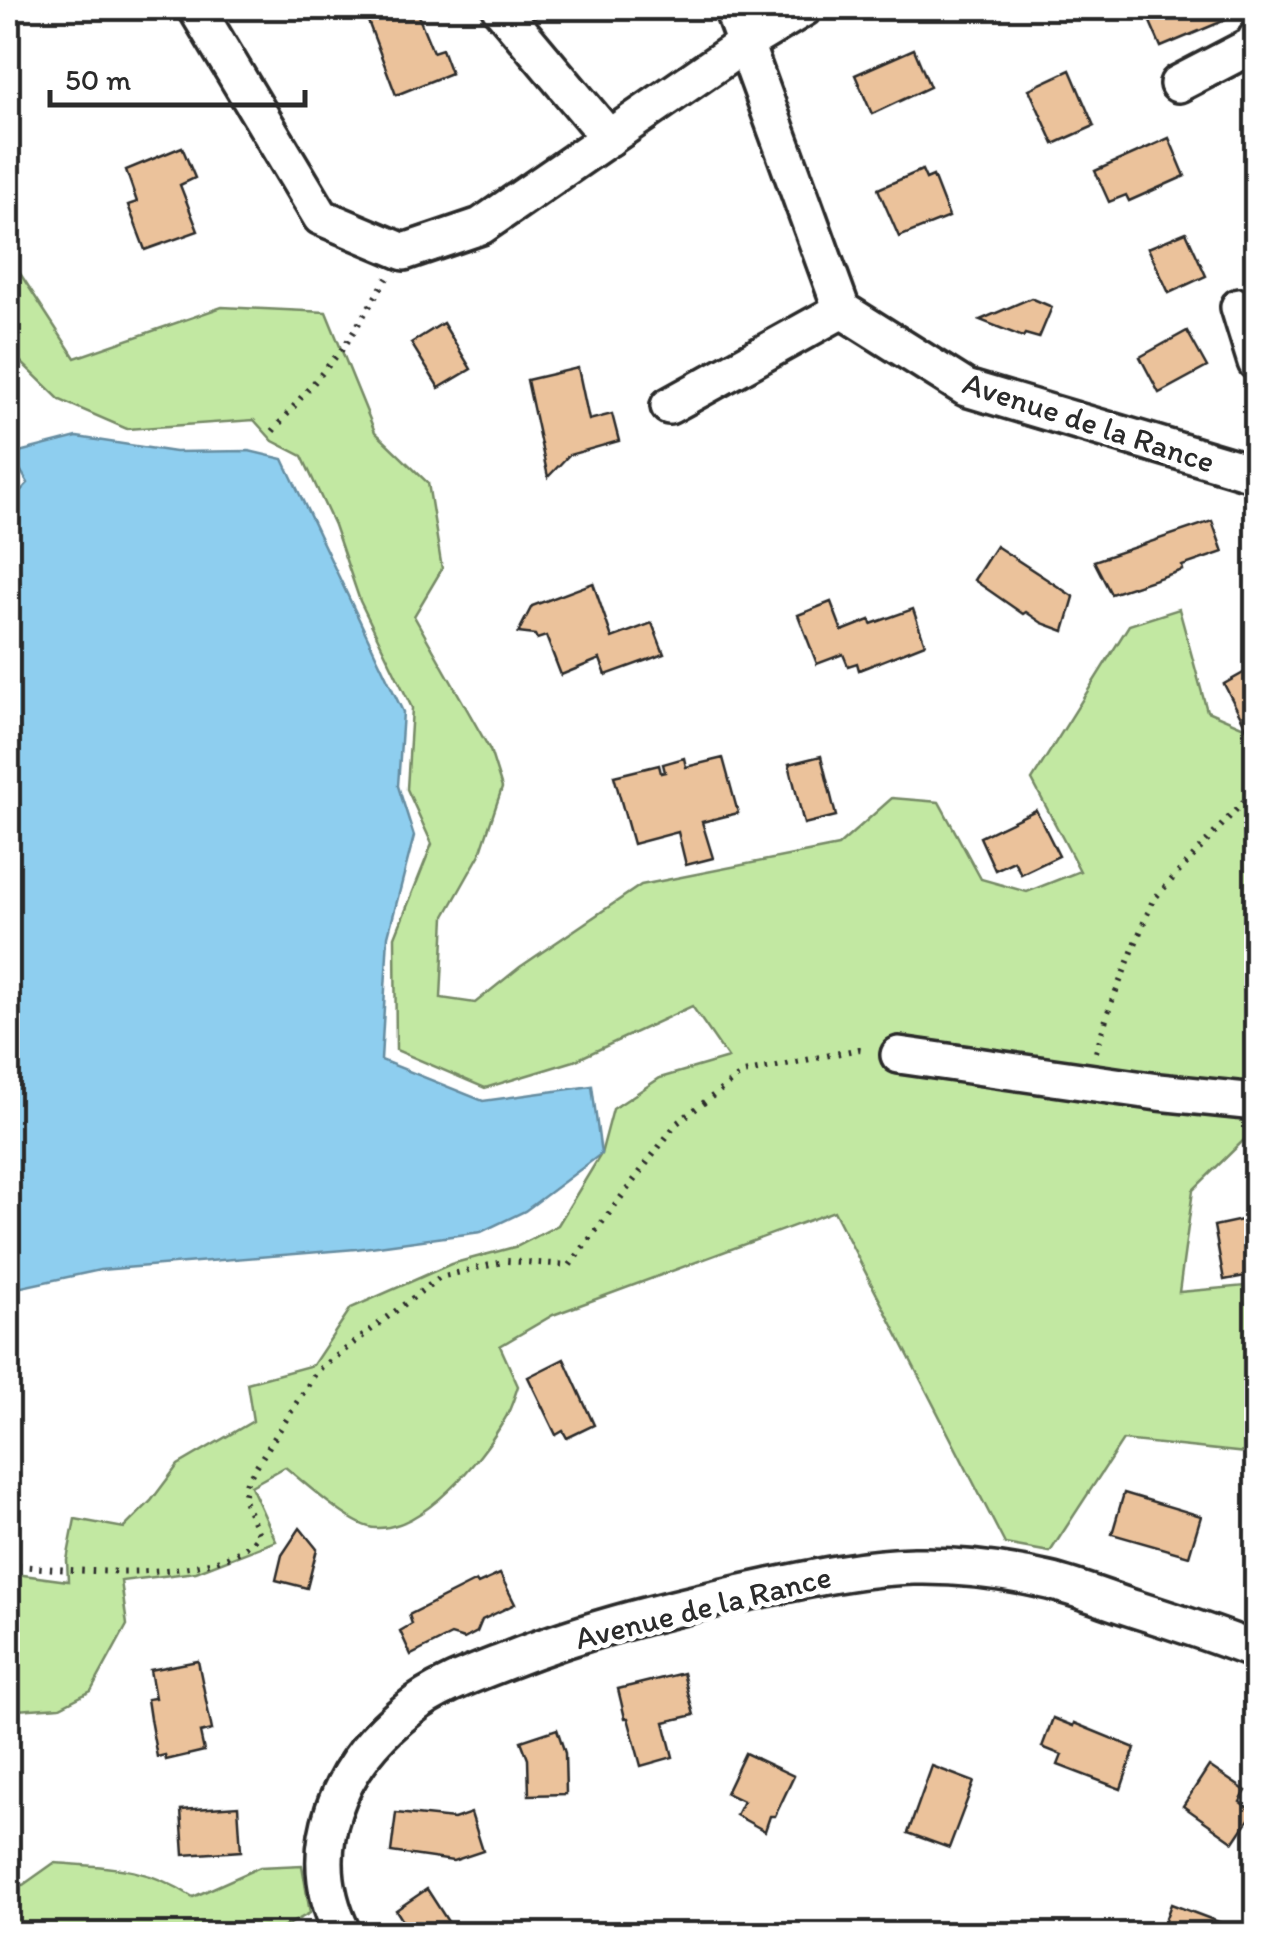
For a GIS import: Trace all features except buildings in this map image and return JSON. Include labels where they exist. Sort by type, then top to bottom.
[{"type":"street","points":[[196,8],[321,217],[404,252],[481,226],[746,43],[804,8]]},
{"type":"street","points":[[500,8],[609,138]]},
{"type":"street","points":[[669,406],[842,310],[732,8]]},
{"type":"street","points":[[1178,84],[1256,40]]},
{"type":"street","points":[[1239,307],[1256,362]]},
{"type":"street","name":"Avenue de la Rance","points":[[842,310],[966,388],[1256,474]]},
{"type":"street","points":[[898,1055],[1256,1102]]},
{"type":"street","name":"Avenue de la Rance","points":[[344,1934],[327,1887],[325,1851],[331,1812],[350,1773],[376,1738],[412,1706],[467,1676],[589,1631],[681,1605],[772,1586],[844,1572],[913,1566],[981,1569],[1051,1581],[1256,1650]]},
{"type":"path","points":[[273,431],[344,347],[404,252]]},
{"type":"path","points":[[1087,1082],[1110,1006],[1153,900],[1256,788]]},
{"type":"path","points":[[8,1565],[76,1572],[174,1570],[225,1558],[251,1546],[259,1534],[243,1498],[247,1482],[318,1371],[440,1277],[507,1261],[570,1265],[677,1123],[743,1073],[859,1049],[898,1055]]},
{"type":"green space","points":[[8,255],[75,358],[222,307],[326,312],[375,432],[428,483],[442,569],[414,616],[490,750],[502,788],[480,854],[445,916],[441,998],[475,1003],[520,967],[641,885],[838,846],[892,798],[939,802],[981,879],[1027,892],[1080,871],[1032,780],[1129,625],[1179,609],[1207,711],[1256,732],[1256,1136],[1250,1134],[1193,1190],[1179,1292],[1256,1285],[1256,1454],[1123,1440],[1050,1552],[1005,1544],[834,1211],[553,1315],[500,1346],[518,1386],[508,1414],[465,1473],[431,1506],[412,1518],[393,1526],[365,1526],[285,1467],[251,1486],[276,1541],[196,1572],[121,1581],[127,1625],[91,1691],[60,1707],[8,1708],[8,1573],[68,1581],[67,1560],[75,1519],[124,1528],[178,1465],[253,1421],[247,1383],[313,1365],[351,1308],[451,1264],[518,1246],[558,1225],[601,1154],[613,1109],[660,1078],[728,1058],[692,1006],[574,1061],[485,1088],[396,1050],[395,937],[432,844],[407,789],[412,708],[360,601],[334,525],[302,456],[273,441],[254,420],[127,429],[60,400],[18,359],[8,359]]},
{"type":"green space","points":[[54,1863],[143,1874],[193,1897],[260,1867],[302,1865],[310,1913],[271,1934],[8,1934],[8,1884],[23,1885]]},
{"type":"water","points":[[77,437],[175,452],[249,451],[283,459],[403,712],[398,786],[414,836],[388,936],[381,1060],[483,1101],[592,1086],[601,1154],[525,1211],[481,1232],[356,1249],[100,1270],[8,1290],[8,504],[28,483],[11,454]]}]
